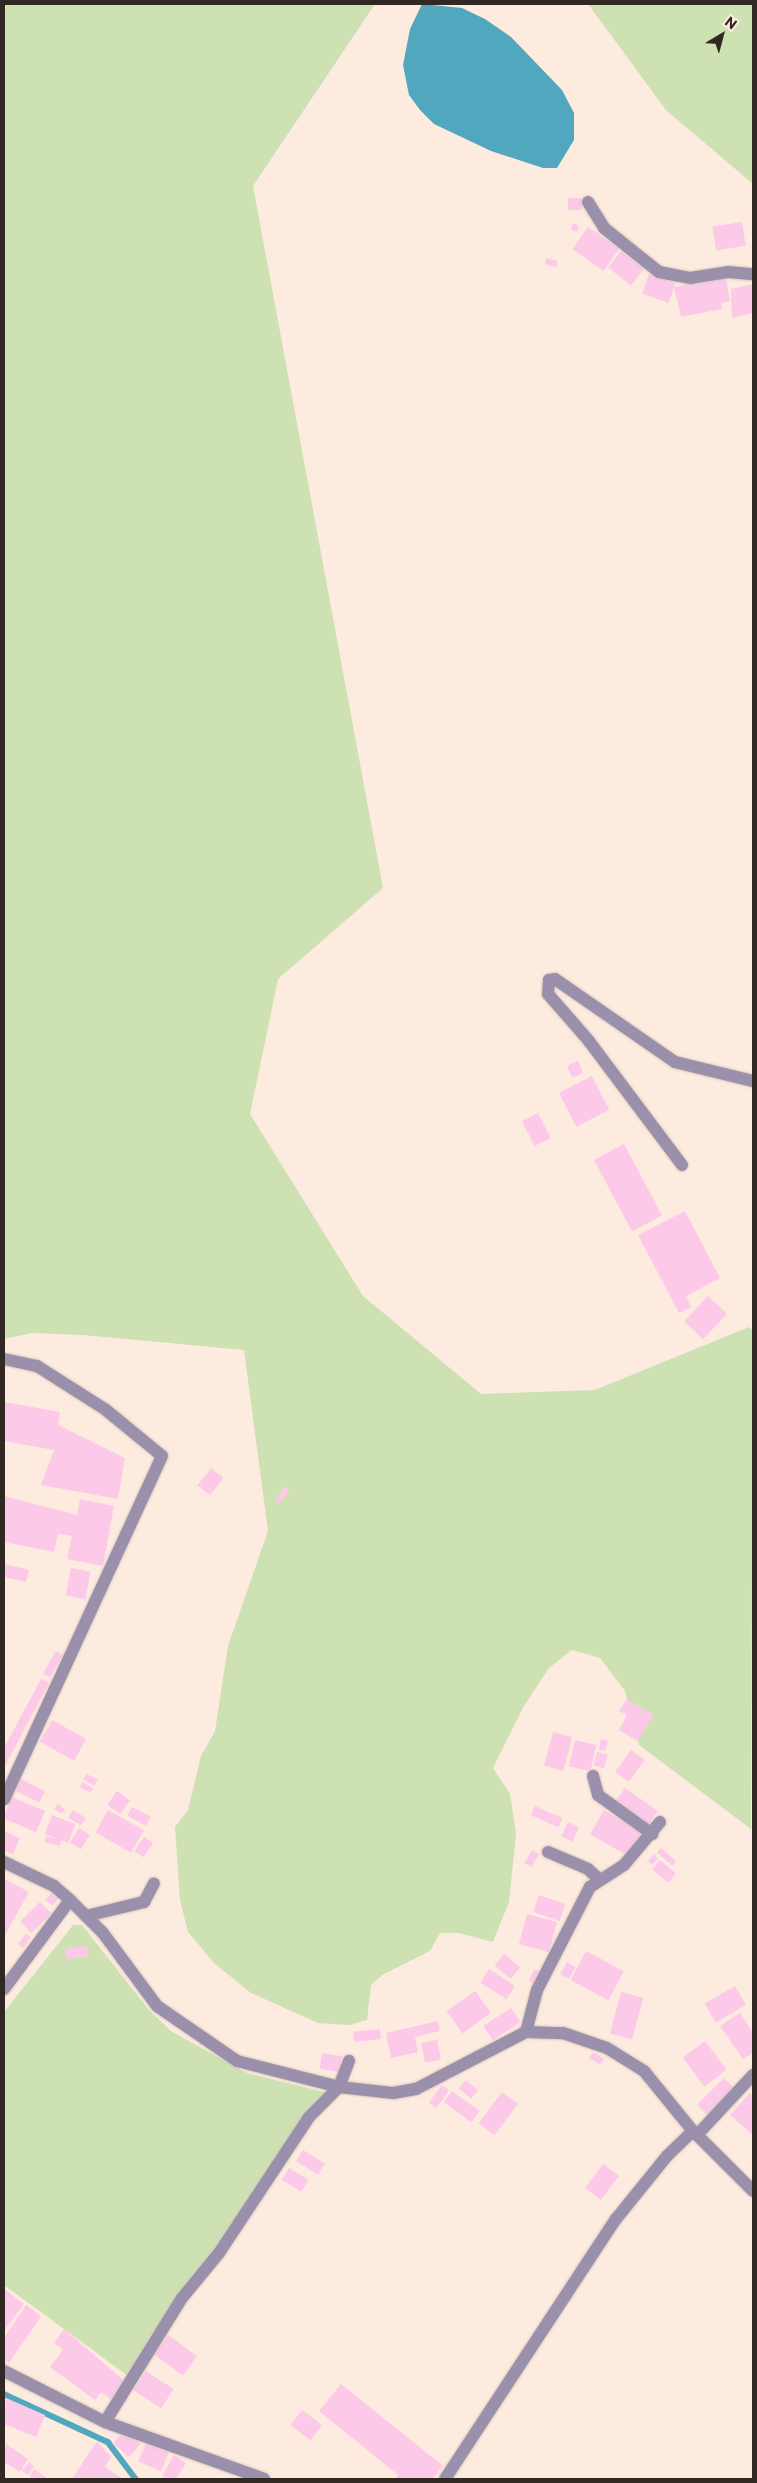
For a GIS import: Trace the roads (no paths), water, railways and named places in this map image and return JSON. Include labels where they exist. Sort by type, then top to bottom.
[{"type":"street","points":[[588,202],[604,228],[659,272],[690,278],[728,272],[753,274]]},
{"type":"street","points":[[682,1165],[590,1040],[548,994],[549,980],[555,980],[675,1062],[753,1081]]},
{"type":"street","points":[[4,1359],[37,1366],[106,1410],[162,1456],[4,1799]]},
{"type":"street","points":[[593,1776],[598,1795],[652,1834]]},
{"type":"street","points":[[526,2032],[529,2009],[561,1938],[590,1887],[624,1865],[652,1834],[660,1822]]},
{"type":"street","points":[[548,1852],[588,1868],[600,1880]]},
{"type":"street","points":[[4,1862],[54,1886],[86,1916],[157,2006],[191,2032],[238,2061],[338,2087],[393,2093],[416,2088],[526,2032],[563,2033],[622,2056],[662,2089],[695,2133],[753,2192]]},
{"type":"street","points":[[86,1916],[144,1902],[154,1883]]},
{"type":"street","points":[[4,1989],[70,1900]]},
{"type":"street","points":[[105,2422],[182,2298],[219,2252],[309,2117],[338,2087],[349,2061]]},
{"type":"street","points":[[445,2479],[616,2219],[667,2156],[695,2133],[753,2075]]},
{"type":"street","points":[[4,2372],[105,2422],[264,2479]]},
{"type":"water","points":[[422,4],[462,8],[485,19],[511,37],[562,90],[574,113],[574,140],[557,168],[543,168],[491,151],[434,124],[420,110],[409,95],[403,65],[410,29]]},
{"type":"waterway","points":[[4,2394],[108,2442],[136,2479]]}]
